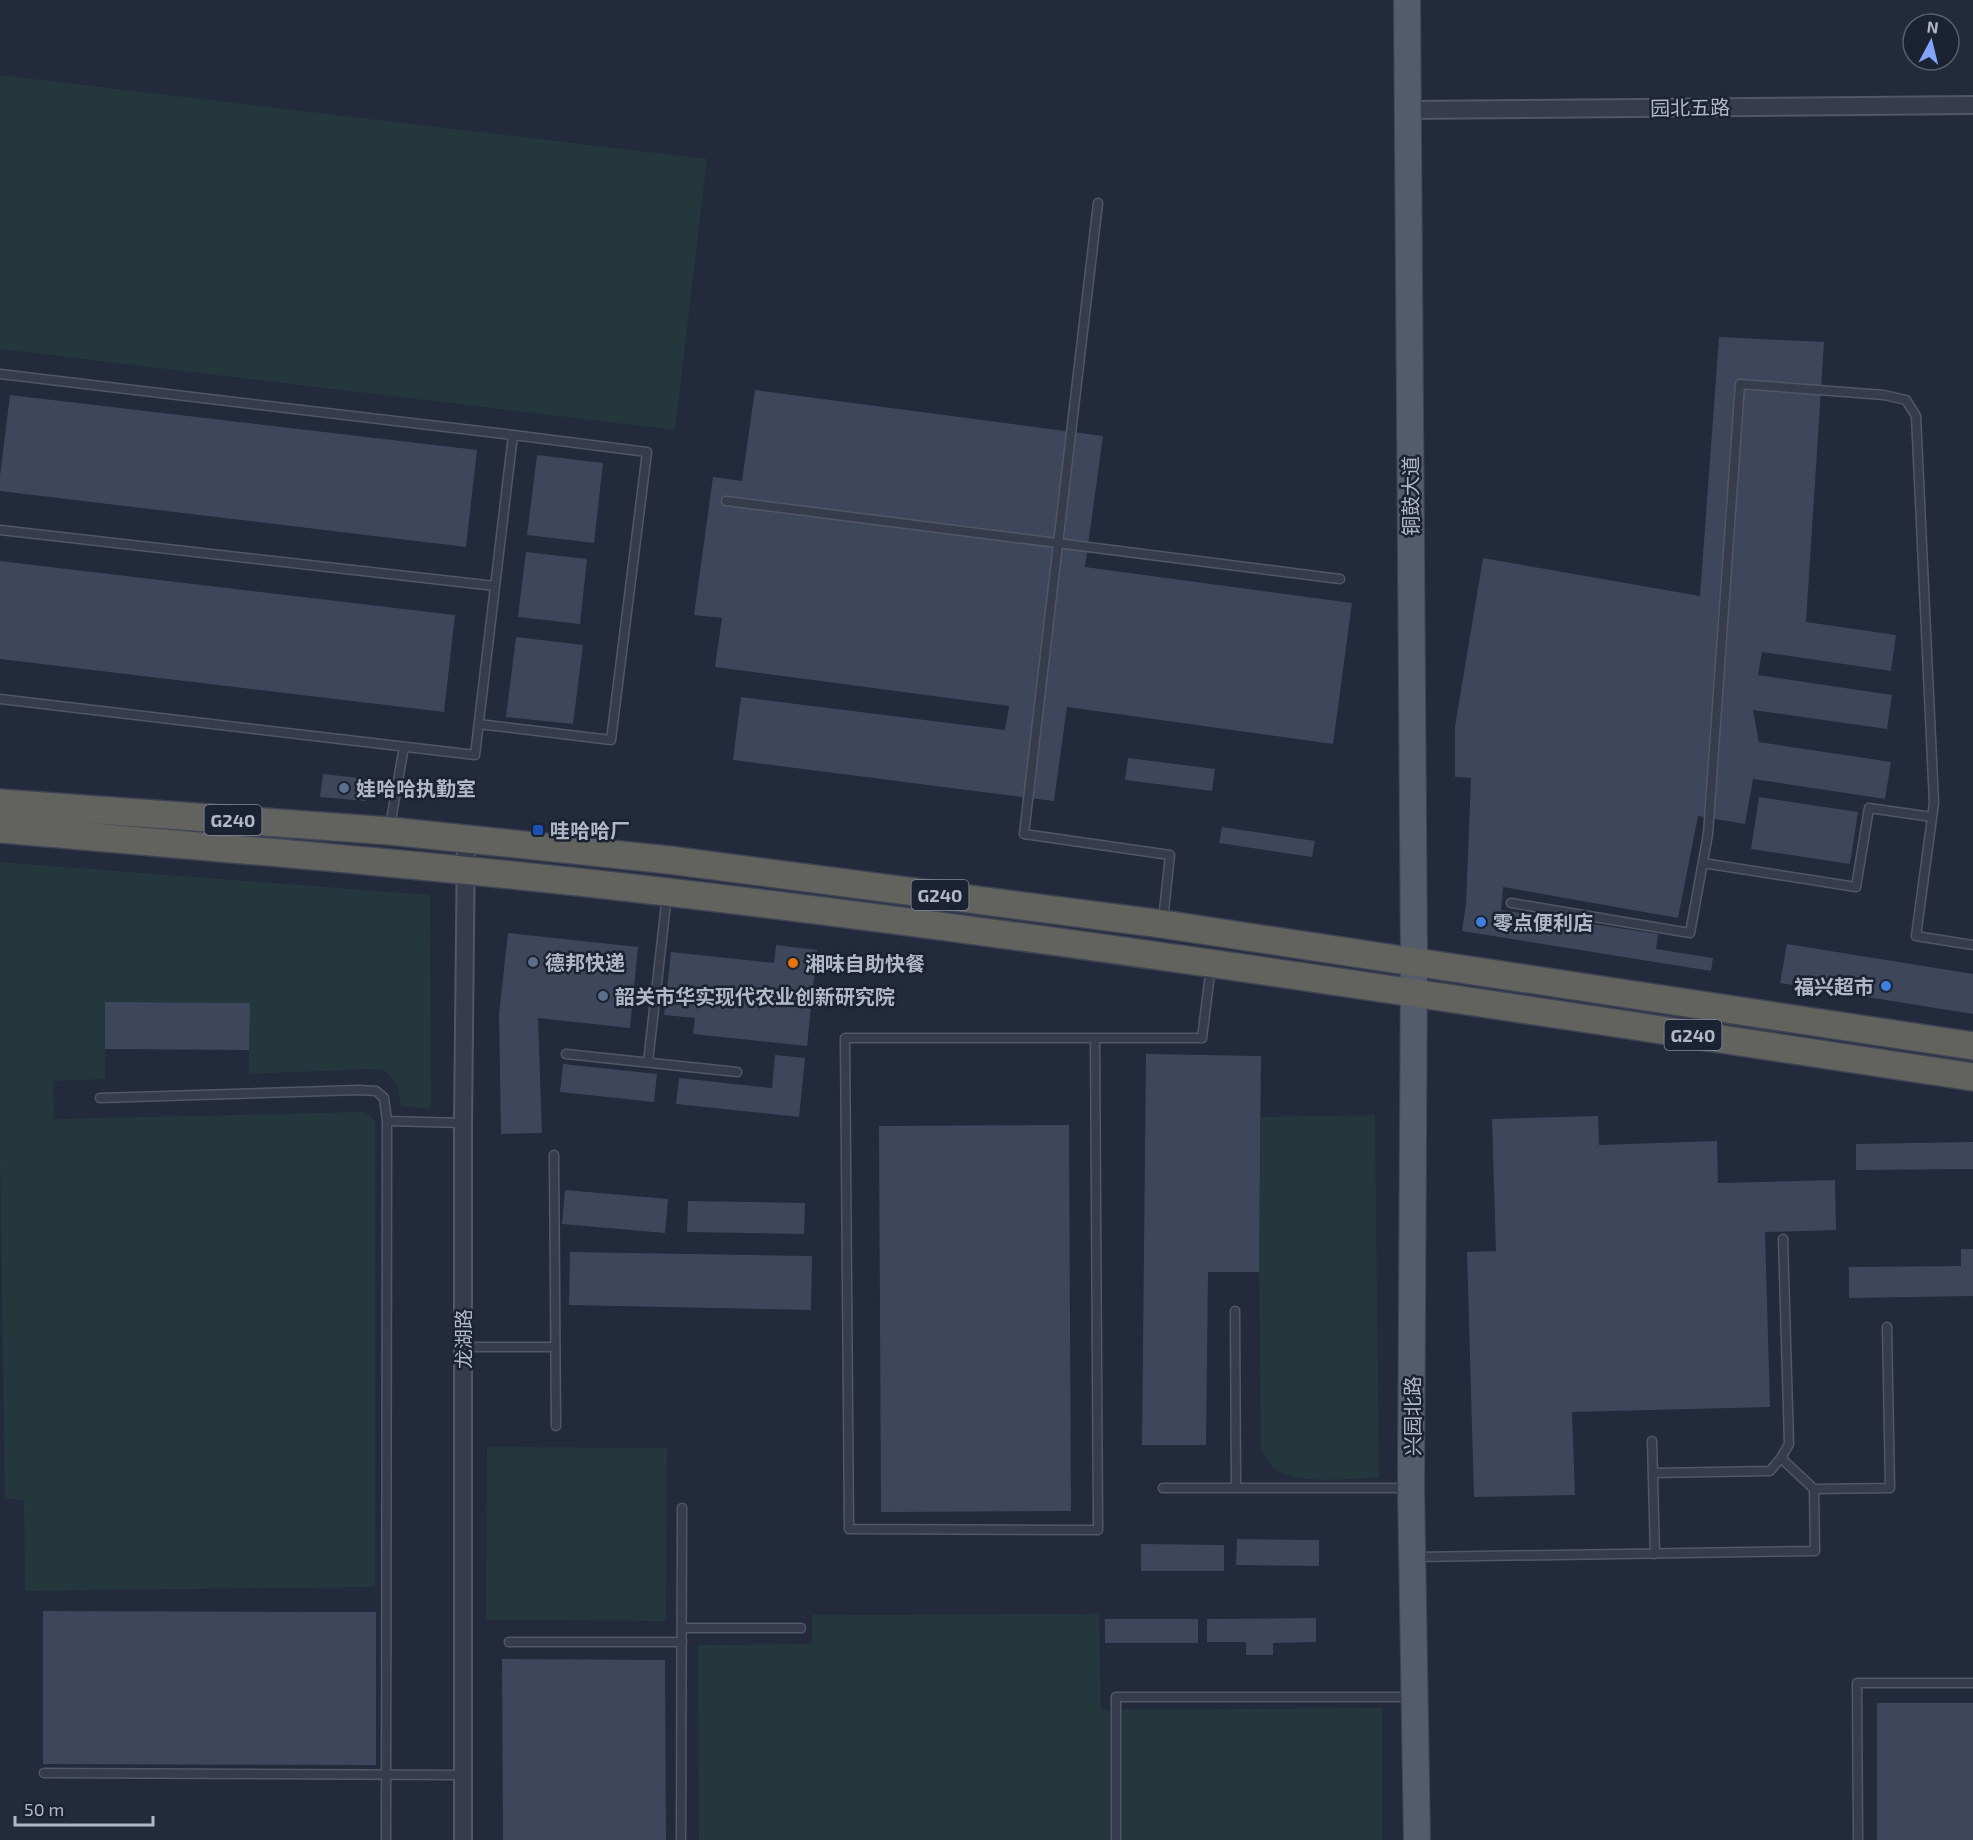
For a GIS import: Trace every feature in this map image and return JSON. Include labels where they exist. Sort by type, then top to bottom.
[{"type":"highway","name":"G240","points":[[0,803],[390,831],[669,860],[1162,924],[1973,1046]]},
{"type":"highway","name":"G240","points":[[0,830],[379,861],[667,892],[1211,962],[1973,1077]]},
{"type":"main road","name":"铜鼓大道","points":[[1407,0],[1414,993]]},
{"type":"main road","name":"兴园北路","points":[[1414,993],[1411,1488],[1416,1840]]},
{"type":"street","name":"园北五路","points":[[1407,110],[1973,105]]},
{"type":"street","name":"龙湖路","points":[[463,1840],[463,1124],[466,838]]},
{"type":"lane","points":[[1098,203],[1024,834],[1170,855],[1162,924]]},
{"type":"lane","points":[[0,374],[647,452],[611,740],[478,724]]},
{"type":"lane","points":[[1511,903],[1690,933],[1708,834],[1740,384],[1884,395],[1906,400],[1916,416],[1934,803],[1916,936],[1973,945]]},
{"type":"lane","points":[[0,699],[475,755],[513,435]]},
{"type":"lane","points":[[726,501],[1340,579]]},
{"type":"lane","points":[[0,530],[495,586]]},
{"type":"lane","points":[[390,831],[404,747]]},
{"type":"lane","points":[[1703,863],[1856,887],[1869,808],[1932,818]]},
{"type":"lane","points":[[648,1062],[667,892]]},
{"type":"lane","points":[[1095,1038],[1098,1530],[849,1529],[845,1038],[1095,1038],[1202,1038],[1211,962]]},
{"type":"lane","points":[[566,1054],[737,1072]]},
{"type":"lane","points":[[100,1098],[368,1090],[381,1094],[384,1098],[387,1121],[386,1840]]},
{"type":"lane","points":[[387,1121],[463,1124]]},
{"type":"lane","points":[[554,1155],[556,1426]]},
{"type":"lane","points":[[1653,1473],[1770,1471],[1789,1444],[1783,1239]]},
{"type":"lane","points":[[1235,1311],[1236,1488]]},
{"type":"lane","points":[[1781,1458],[1814,1489],[1890,1488],[1887,1327]]},
{"type":"lane","points":[[463,1347],[555,1347]]},
{"type":"lane","points":[[1652,1441],[1655,1554]]},
{"type":"lane","points":[[1163,1488],[1411,1488]]},
{"type":"lane","points":[[1413,1557],[1815,1551],[1814,1489]]},
{"type":"lane","points":[[681,1840],[682,1508]]},
{"type":"lane","points":[[682,1628],[801,1628]]},
{"type":"lane","points":[[509,1642],[682,1642]]},
{"type":"lane","points":[[1858,1840],[1857,1683],[1973,1683]]},
{"type":"lane","points":[[1116,1840],[1116,1697],[1415,1696]]},
{"type":"lane","points":[[44,1773],[463,1775]]},
{"type":"shaded area","points":[[0,75],[707,159],[675,430],[0,349]]},
{"type":"shaded area","points":[[0,862],[430,895],[431,1109],[401,1106],[397,1085],[385,1071],[372,1069],[249,1074],[249,1003],[106,1002],[105,1079],[53,1081],[54,1119],[363,1112],[370,1115],[375,1122],[375,1587],[25,1591],[24,1500],[5,1499],[0,1156]]},
{"type":"shaded area","points":[[1375,1115],[1379,1478],[1315,1479],[1291,1476],[1275,1469],[1261,1449],[1259,1272],[1261,1117]]},
{"type":"shaded area","points":[[487,1447],[667,1448],[666,1621],[486,1620]]},
{"type":"shaded area","points":[[1099,1614],[1101,1710],[1382,1708],[1382,1840],[699,1840],[698,1645],[812,1644],[812,1615]]},
{"type":"building","points":[[1719,337],[1824,342],[1806,622],[1896,635],[1891,671],[1762,652],[1758,675],[1892,695],[1887,729],[1753,710],[1759,742],[1891,762],[1885,799],[1753,779],[1745,824],[1698,816],[1678,918],[1503,887],[1501,910],[1658,934],[1656,949],[1713,958],[1711,971],[1462,931],[1466,904],[1471,778],[1455,777],[1455,726],[1483,558],[1700,596]]},
{"type":"building","points":[[755,390],[1103,436],[1085,567],[1352,603],[1333,744],[1067,707],[1054,801],[733,760],[741,697],[1005,730],[1009,706],[715,667],[722,618],[694,615],[713,477],[742,481]]},
{"type":"building","points":[[10,395],[477,450],[466,547],[0,491]]},
{"type":"building","points":[[537,455],[603,463],[594,543],[527,535]]},
{"type":"building","points":[[526,552],[587,559],[580,624],[518,617]]},
{"type":"building","points":[[0,561],[455,615],[444,712],[0,659]]},
{"type":"building","points":[[516,637],[583,645],[573,724],[506,717]]},
{"type":"building","points":[[1128,758],[1215,769],[1212,791],[1125,780]]},
{"type":"building","name":"娃哈哈执勤室","points":[[323,774],[368,779],[366,801],[320,797]]},
{"type":"building","points":[[1759,797],[1858,812],[1850,864],[1751,849]]},
{"type":"building","points":[[1222,827],[1315,841],[1312,857],[1219,843]]},
{"type":"building","points":[[508,933],[638,947],[630,1028],[538,1018],[542,1133],[501,1134],[499,1014]]},
{"type":"building","points":[[1787,944],[1973,974],[1973,1014],[1780,983]]},
{"type":"building","points":[[776,945],[817,950],[807,1046],[693,1034],[695,1018],[664,1015],[671,952],[774,963]]},
{"type":"building","points":[[105,1002],[250,1003],[249,1050],[105,1049]]},
{"type":"building","points":[[1146,1054],[1261,1056],[1259,1272],[1208,1272],[1206,1445],[1142,1445]]},
{"type":"building","points":[[775,1055],[805,1058],[799,1117],[676,1104],[679,1078],[772,1088]]},
{"type":"building","points":[[563,1064],[657,1074],[654,1102],[560,1092]]},
{"type":"building","points":[[1598,1116],[1599,1145],[1717,1141],[1718,1183],[1835,1180],[1836,1230],[1765,1232],[1770,1407],[1572,1412],[1575,1495],[1474,1497],[1467,1252],[1496,1251],[1492,1119]]},
{"type":"building","points":[[1069,1125],[1071,1511],[881,1512],[879,1126]]},
{"type":"building","points":[[1973,1142],[1973,1169],[1856,1170],[1856,1144]]},
{"type":"building","points":[[565,1190],[668,1199],[665,1233],[562,1224]]},
{"type":"building","points":[[688,1201],[805,1203],[804,1234],[687,1232]]},
{"type":"building","points":[[1961,1249],[1973,1249],[1973,1296],[1849,1298],[1849,1267],[1961,1266]]},
{"type":"building","points":[[570,1252],[812,1256],[811,1310],[569,1305]]},
{"type":"building","points":[[1237,1539],[1319,1540],[1319,1566],[1236,1565]]},
{"type":"building","points":[[1141,1544],[1224,1545],[1224,1571],[1141,1571]]},
{"type":"building","points":[[43,1611],[376,1612],[376,1765],[43,1764]]},
{"type":"building","points":[[1316,1618],[1316,1642],[1273,1643],[1273,1655],[1246,1655],[1246,1642],[1207,1642],[1207,1619]]},
{"type":"building","points":[[1105,1619],[1198,1619],[1198,1643],[1105,1643]]},
{"type":"building","points":[[502,1659],[665,1660],[666,1840],[503,1840]]},
{"type":"building","points":[[1877,1703],[1973,1703],[1973,1840],[1877,1840]]},
{"type":"place","name":"娃哈哈执勤室","points":[[344,788]]},
{"type":"place","name":"哇哈哈厂","points":[[538,830]]},
{"type":"place","name":"零点便利店","points":[[1481,922]]},
{"type":"place","name":"德邦快递","points":[[533,962]]},
{"type":"place","name":"湘味自助快餐","points":[[793,963]]},
{"type":"place","name":"福兴超市","points":[[1886,986]]},
{"type":"place","name":"韶关市华实现代农业创新研究院","points":[[603,996]]}]
